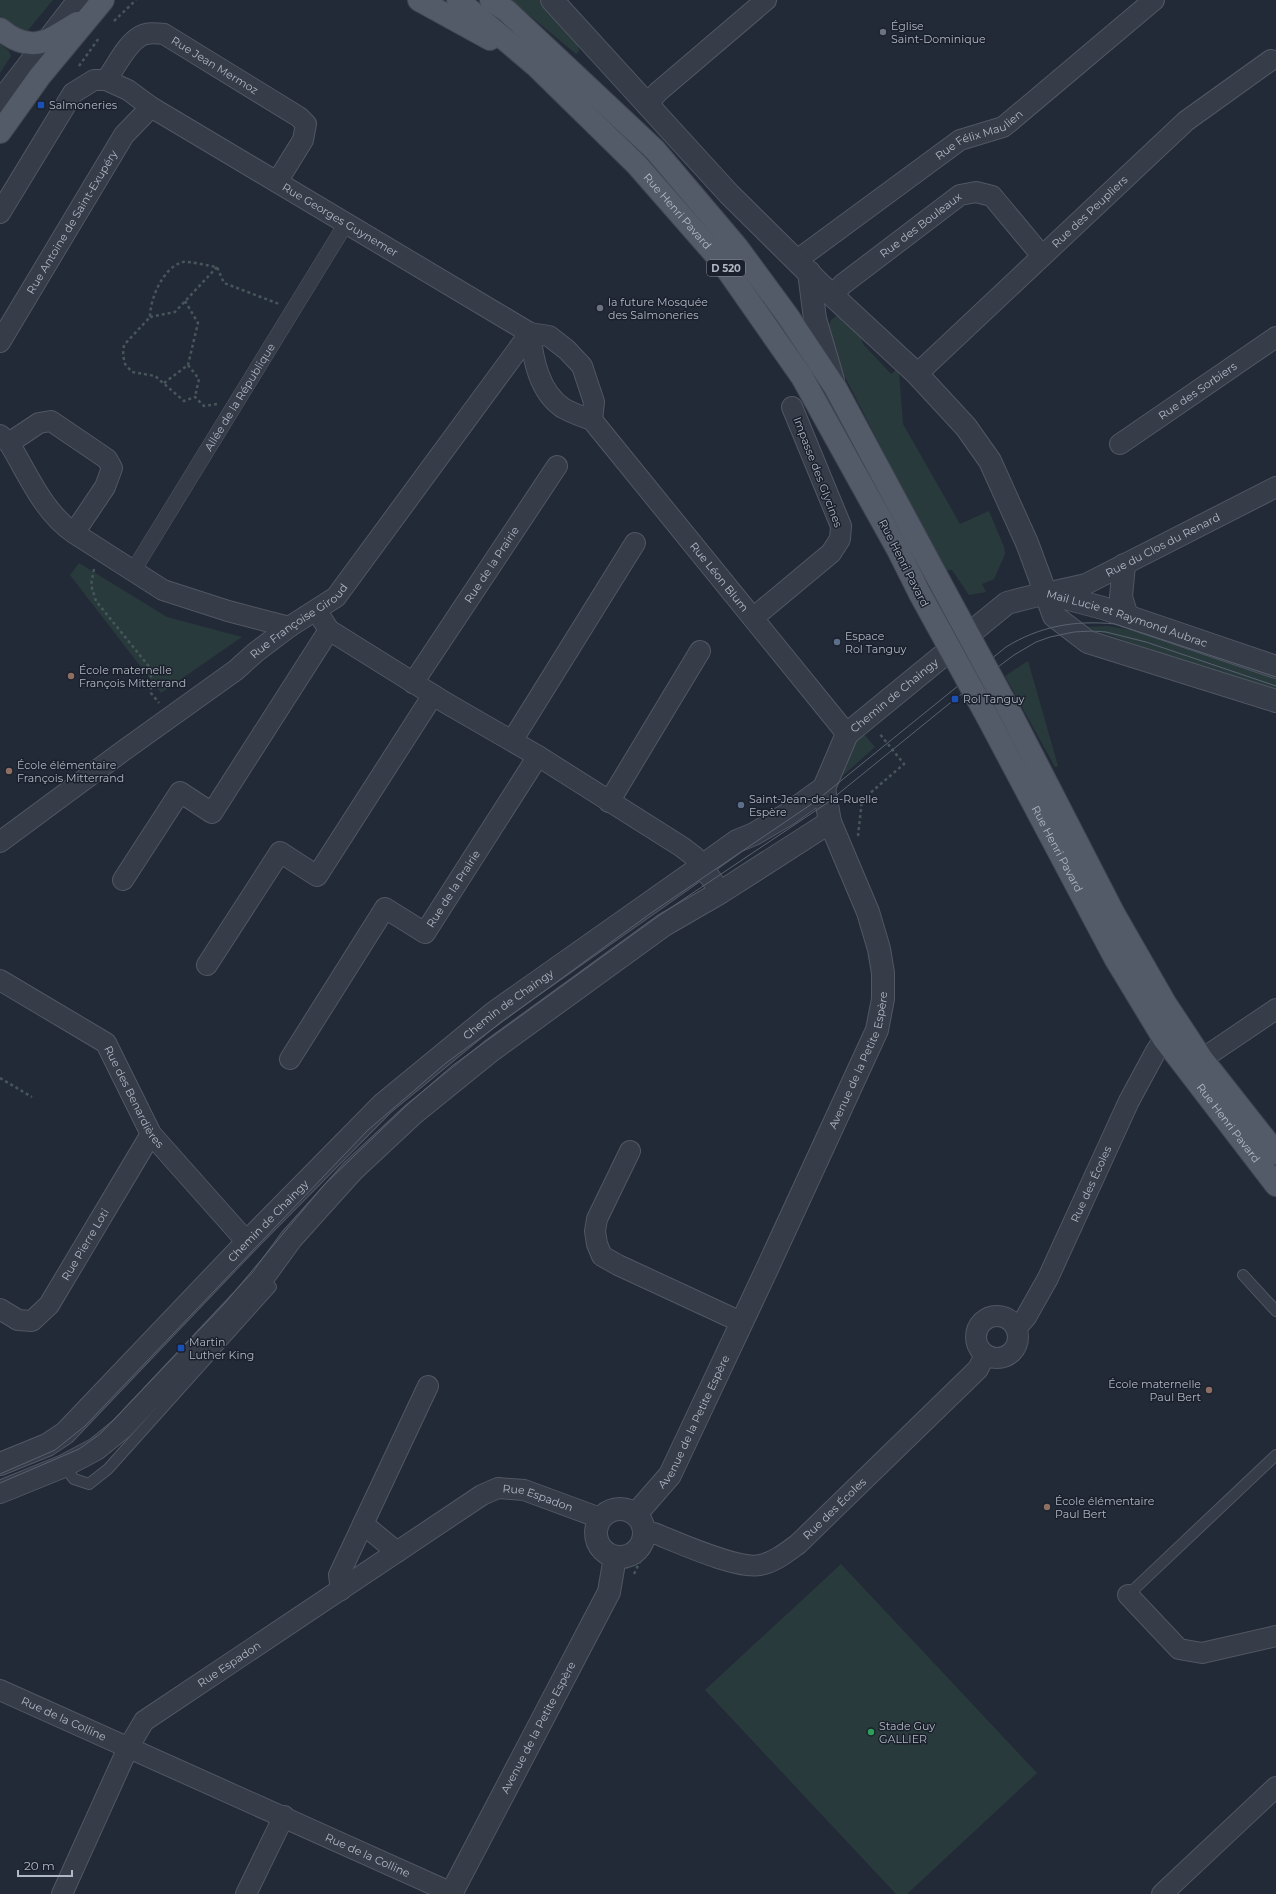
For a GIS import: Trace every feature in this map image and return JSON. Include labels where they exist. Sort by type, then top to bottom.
[{"type":"main road","points":[[0,29],[14,39],[26,43],[46,42],[96,3],[118,0]]},
{"type":"main road","points":[[419,0],[535,65]]},
{"type":"main road","name":"Rue Henri Pavard","points":[[458,0],[535,65],[637,165],[721,261],[802,377],[858,476],[920,594],[988,718],[1114,958],[1164,1039],[1276,1185]]},
{"type":"main road","name":"Rue Henri Pavard","points":[[491,0],[507,11],[654,150],[737,247],[787,315],[835,387],[1008,708],[1118,921],[1165,1003],[1202,1059],[1276,1153]]},
{"type":"main road","points":[[0,132],[40,76],[96,3]]},
{"type":"street","points":[[552,0],[729,194],[838,301],[917,374],[966,428],[990,461],[1024,537],[1046,594]]},
{"type":"street","points":[[647,105],[658,92],[766,0]]},
{"type":"street","name":"Rue Félix Maulien","points":[[803,266],[960,140],[1003,127],[1154,0]]},
{"type":"street","name":"Rue Jean Mermoz","points":[[106,80],[130,46],[140,36],[152,33],[164,34],[299,117],[306,124],[303,140],[277,182]]},
{"type":"street","points":[[0,102],[46,42]]},
{"type":"street","name":"Rue des Peupliers","points":[[917,374],[1186,121],[1271,60]]},
{"type":"street","points":[[0,213],[73,93],[94,80],[106,80]]},
{"type":"street","name":"Rue Georges Guynemer","points":[[106,80],[128,90],[151,107],[530,333]]},
{"type":"street","name":"Rue Antoine de Saint-Exupéry","points":[[0,342],[124,135],[151,107]]},
{"type":"street","name":"Rue des Bouleaux","points":[[838,301],[843,284],[960,195],[976,192],[992,196],[1042,256]]},
{"type":"street","name":"Allée de la République","points":[[133,571],[346,222]]},
{"type":"street","points":[[803,266],[818,328],[835,387]]},
{"type":"street","points":[[818,328],[828,310],[838,301]]},
{"type":"street","points":[[530,333],[549,336],[567,350],[582,366],[594,402],[592,420]]},
{"type":"street","name":"Rue Léon Blum","points":[[530,333],[536,371],[550,395],[563,408],[592,420],[847,734]]},
{"type":"street","name":"Rue Françoise Giroud","points":[[0,842],[236,670],[256,652],[289,627],[336,597],[530,333]]},
{"type":"street","name":"Rue des Sorbiers","points":[[1120,444],[1276,336]]},
{"type":"street","name":"Impasse des Glycines","points":[[753,618],[831,553],[840,539],[841,526],[792,407]]},
{"type":"street","points":[[74,534],[105,487],[112,468],[107,459],[51,420],[39,423],[5,439],[50,512],[62,525],[74,534],[163,590],[289,627]]},
{"type":"street","name":"Rue de la Prairie","points":[[414,683],[557,466]]},
{"type":"street","name":"Rue du Clos du Renard","points":[[1046,594],[1086,584],[1276,487]]},
{"type":"street","points":[[512,740],[635,543]]},
{"type":"street","points":[[1124,565],[1121,597],[1127,616]]},
{"type":"street","name":"Mail Lucie et Raymond Aubrac","points":[[1046,594],[1127,616],[1276,667]]},
{"type":"street","name":"Mail Lucie et Raymond Aubrac","points":[[1046,594],[1054,616],[1088,642],[1276,701]]},
{"type":"street","name":"Chemin de Chaingy","points":[[0,1464],[47,1445],[65,1433],[346,1140],[384,1104],[419,1074],[495,1012],[737,841],[754,834],[788,814],[824,788],[847,734],[1007,603],[1046,594]]},
{"type":"street","points":[[316,610],[329,630],[433,695],[512,740],[682,847],[695,857],[721,892]]},
{"type":"street","points":[[123,880],[180,792],[212,813],[329,630]]},
{"type":"street","points":[[609,802],[700,651]]},
{"type":"street","points":[[207,965],[280,852],[317,876],[433,695]]},
{"type":"street","name":"Rue de la Prairie","points":[[290,1059],[386,908],[425,933],[538,756]]},
{"type":"street","name":"Avenue de la Petite Espère","points":[[636,1514],[670,1475],[877,1030],[883,999],[883,973],[872,924],[830,822],[824,788]]},
{"type":"street","points":[[0,1492],[64,1466],[96,1449],[122,1428],[262,1279],[291,1239],[353,1170],[413,1114],[492,1050],[664,925],[721,892],[830,822]]},
{"type":"street","name":"Rue des Benardières","points":[[0,980],[106,1043],[151,1134],[247,1242]]},
{"type":"street","points":[[1202,1059],[1276,1009]]},
{"type":"street","name":"Rue des Écoles","points":[[1016,1328],[1026,1317],[1048,1278],[1129,1101],[1164,1039]]},
{"type":"street","name":"Rue Pierre Loti","points":[[0,1309],[18,1320],[32,1321],[49,1306],[151,1134]]},
{"type":"street","points":[[630,1151],[596,1219],[595,1231],[597,1244],[602,1256],[618,1265],[741,1322]]},
{"type":"street","points":[[999,1316],[1005,1317],[1016,1328],[1018,1337],[1016,1345],[1012,1352],[1003,1357],[992,1357],[985,1355],[977,1345],[976,1336],[978,1327],[987,1318],[999,1316]]},
{"type":"street","name":"Rue des Écoles","points":[[644,1537],[654,1533],[724,1559],[743,1564],[760,1565],[780,1557],[798,1544],[978,1369],[985,1355]]},
{"type":"street","points":[[341,1590],[339,1575],[428,1386]]},
{"type":"street","name":"Rue Espadon","points":[[128,1748],[144,1721],[482,1495],[498,1488],[524,1490],[600,1518]]},
{"type":"street","points":[[617,1509],[629,1510],[636,1514],[644,1528],[644,1537],[637,1550],[623,1557],[615,1557],[601,1549],[595,1534],[600,1518],[606,1513],[617,1509]]},
{"type":"street","points":[[363,1524],[397,1552]]},
{"type":"street","name":"Avenue de la Petite Espère","points":[[451,1893],[609,1592],[615,1557]]},
{"type":"street","points":[[1128,1595],[1179,1649],[1202,1653],[1276,1636]]},
{"type":"street","name":"Rue de la Colline","points":[[0,1690],[284,1816],[451,1893]]},
{"type":"street","points":[[62,1894],[128,1748]]},
{"type":"street","points":[[1162,1894],[1276,1787]]},
{"type":"street","points":[[246,1894],[284,1816]]},
{"type":"lane","points":[[1242,1275],[1276,1311]]},
{"type":"lane","points":[[1128,1595],[1276,1455]]},
{"type":"path","points":[[150,317],[150,309],[168,271],[184,262],[217,267]]},
{"type":"path","points":[[217,267],[224,283],[293,308]]},
{"type":"path","points":[[195,397],[184,400],[155,376],[132,372],[125,364],[123,355],[124,345],[150,317],[175,312],[217,267]]},
{"type":"path","points":[[164,383],[188,365],[198,323],[185,301]]},
{"type":"path","points":[[188,365],[199,379],[195,397]]},
{"type":"path","points":[[195,397],[204,406],[219,404],[232,408]]},
{"type":"path","points":[[95,567],[91,584],[96,601],[151,669],[151,693],[161,706]]},
{"type":"path","points":[[862,800],[904,764],[875,728]]},
{"type":"path","points":[[0,1078],[32,1097]]},
{"type":"shaded area","points":[[0,0],[53,0],[24,35],[13,29],[0,16]]},
{"type":"shaded area","points":[[511,0],[543,0],[576,37],[579,51],[576,54]]},
{"type":"shaded area","points":[[0,44],[9,51],[11,56],[0,73]]},
{"type":"shaded area","points":[[838,315],[859,332],[863,344],[891,374],[896,370],[899,371],[903,424],[960,524],[989,511],[1004,547],[1005,554],[994,579],[982,584],[986,592],[969,595],[952,570],[944,570],[844,375],[828,328],[831,320]]},
{"type":"shaded area","points":[[79,563],[167,617],[242,637],[161,693],[70,575]]},
{"type":"shaded area","points":[[1108,626],[1131,630],[1135,626],[1276,674],[1276,692],[1085,627]]},
{"type":"shaded area","points":[[1028,661],[1058,766],[1055,767],[1005,676]]},
{"type":"shaded area","points":[[863,733],[875,747],[840,778],[854,743]]},
{"type":"shaded area","name":"Stade Guy GALLIER","points":[[841,1564],[1037,1773],[907,1894],[896,1894],[705,1690]]},
{"type":"tram line","points":[[0,1474],[55,1450],[85,1426],[367,1131],[446,1063],[651,913],[816,801],[1006,647],[1032,634],[1058,626],[1086,623],[1115,624],[1276,677]]},
{"type":"tram line","points":[[0,1483],[79,1449],[100,1434],[225,1303],[324,1185],[406,1106],[452,1066],[657,917],[827,803],[955,699],[1014,655],[1036,642],[1050,637],[1074,632],[1106,632],[1146,642],[1276,686]]},
{"type":"place","name":"Église Saint-Dominique","points":[[883,32]]},
{"type":"place","name":"Salmoneries","points":[[41,105]]},
{"type":"place","name":"la future Mosquée des Salmoneries","points":[[600,308]]},
{"type":"place","name":"Espace Rol Tanguy","points":[[837,642]]},
{"type":"place","name":"École maternelle François Mitterrand","points":[[71,676]]},
{"type":"place","name":"Rol Tanguy","points":[[955,699]]},
{"type":"place","name":"École élémentaire François Mitterrand","points":[[9,771]]},
{"type":"place","name":"Saint-Jean-de-la-Ruelle Espère","points":[[741,805]]},
{"type":"place","name":"Martin Luther King","points":[[181,1348]]},
{"type":"place","name":"École maternelle Paul Bert","points":[[1209,1390]]},
{"type":"place","name":"École élémentaire Paul Bert","points":[[1047,1507]]},
{"type":"place","name":"Stade Guy GALLIER","points":[[871,1732]]}]
